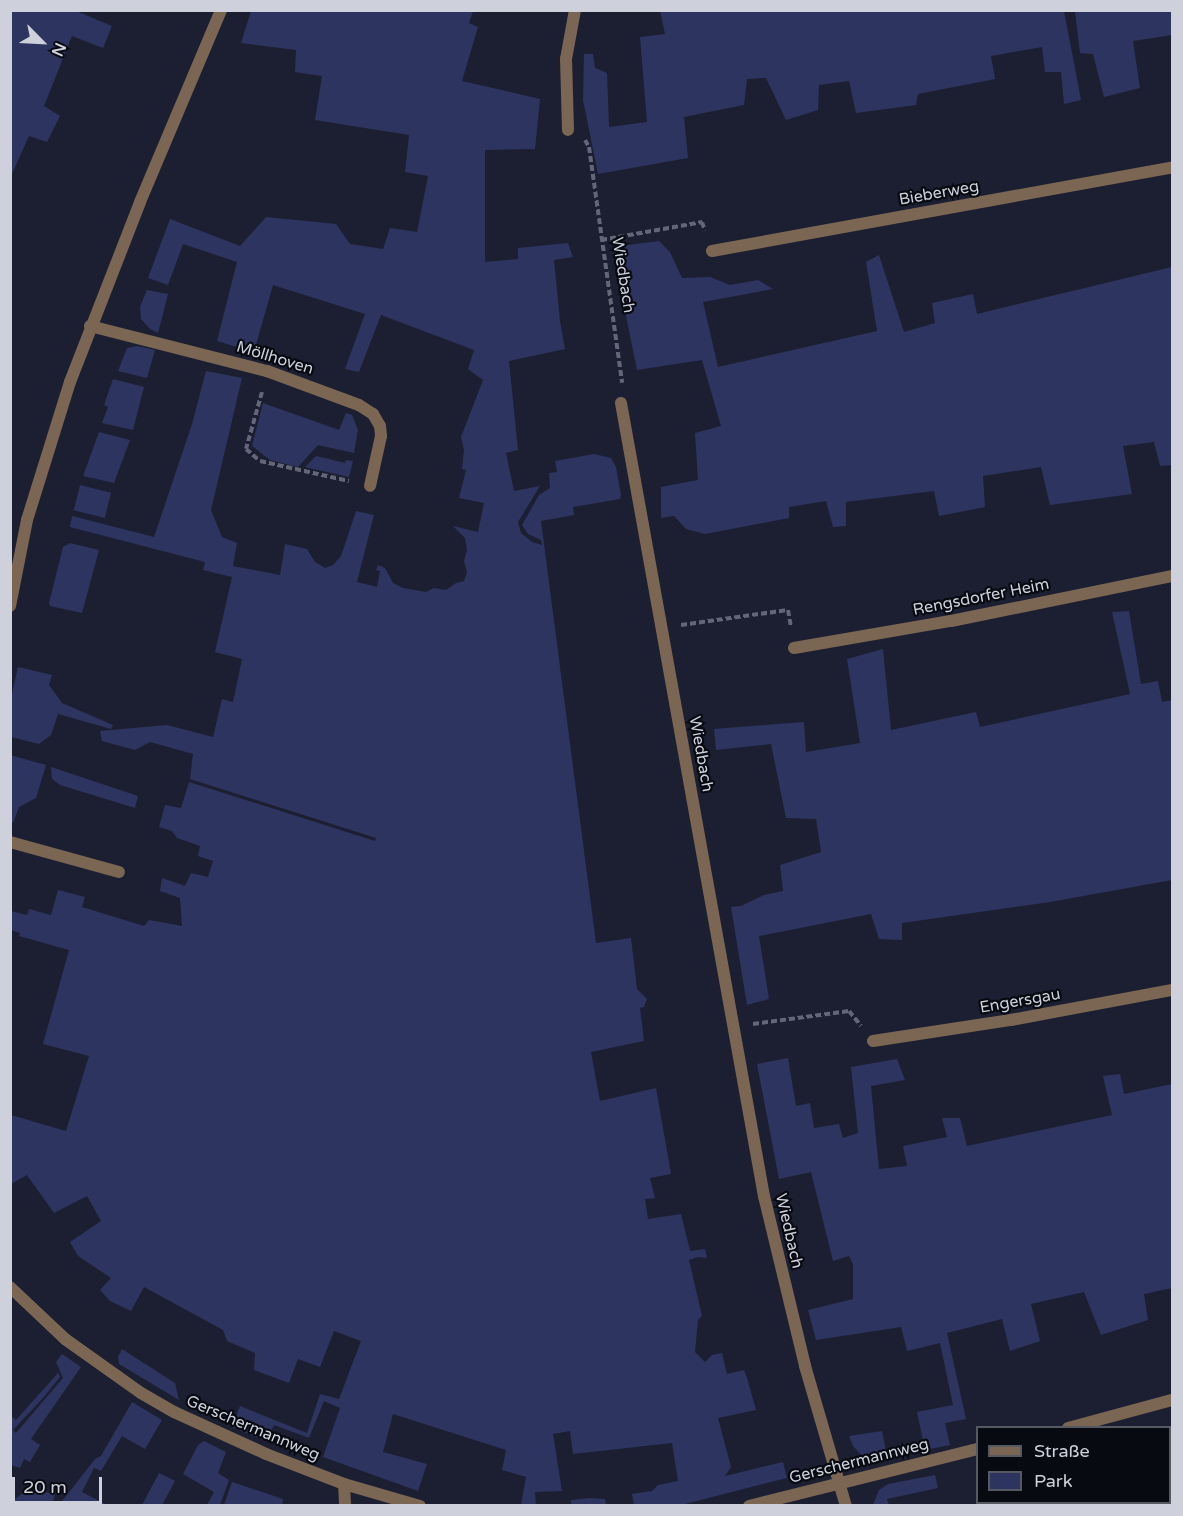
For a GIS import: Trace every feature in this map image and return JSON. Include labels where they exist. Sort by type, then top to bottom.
[{"type":"street","points":[[10,606],[27,520],[40,472],[90,326],[221,10]]},
{"type":"street","points":[[568,130],[566,59],[575,10]]},
{"type":"street","name":"Bieberweg","points":[[712,251],[1173,167]]},
{"type":"street","name":"Möllhoven","points":[[90,326],[267,370],[359,405],[378,420],[381,436],[370,486]]},
{"type":"street","name":"Wiedbach","points":[[621,403],[663,627],[732,1027],[781,1270],[846,1506]]},
{"type":"street","name":"Rengsdorfer Heim","points":[[794,648],[951,621],[1173,576]]},
{"type":"street","points":[[10,842],[119,872]]},
{"type":"street","name":"Engersgau","points":[[873,1041],[1011,1020],[1173,990]]},
{"type":"street","name":"Gerschermannweg","points":[[10,1287],[65,1339],[141,1393],[235,1441],[344,1484],[420,1506]]},
{"type":"street","points":[[1076,1426],[1173,1400]]},
{"type":"street","name":"Gerschermannweg","points":[[749,1506],[976,1449]]},
{"type":"street","points":[[344,1484],[345,1506]]},
{"type":"path","name":"Wiedbach","points":[[568,130],[584,138],[589,147],[622,372],[621,403]]},
{"type":"path","points":[[601,240],[702,222],[712,251]]},
{"type":"path","points":[[267,370],[246,449],[260,461],[370,486]]},
{"type":"path","points":[[663,627],[788,609],[794,648]]},
{"type":"path","points":[[732,1027],[849,1011],[873,1041]]},
{"type":"green space","points":[[11,10],[76,11],[112,26],[103,48],[72,36],[44,106],[60,116],[47,142],[29,136],[11,176]]},
{"type":"green space","points":[[251,11],[473,11],[469,23],[478,27],[462,81],[540,99],[535,149],[485,150],[485,262],[518,259],[518,248],[568,243],[573,257],[554,260],[565,349],[509,361],[518,450],[506,453],[514,491],[540,486],[518,522],[521,533],[532,542],[542,545],[541,540],[528,534],[522,525],[539,495],[550,488],[549,473],[557,472],[555,461],[594,454],[611,458],[616,467],[621,495],[620,499],[573,507],[574,515],[541,521],[596,943],[631,938],[637,989],[647,999],[644,1007],[640,1008],[644,1041],[591,1052],[600,1101],[656,1088],[671,1174],[650,1178],[655,1198],[645,1199],[648,1219],[681,1214],[690,1251],[705,1249],[707,1258],[698,1257],[689,1260],[702,1316],[698,1320],[695,1352],[705,1362],[712,1355],[722,1353],[727,1374],[744,1370],[756,1410],[718,1418],[731,1467],[725,1476],[783,1462],[787,1478],[681,1505],[634,1505],[632,1494],[652,1491],[658,1485],[678,1481],[672,1443],[573,1454],[570,1431],[553,1434],[562,1491],[535,1492],[536,1505],[521,1505],[526,1477],[502,1470],[506,1450],[393,1414],[383,1452],[427,1464],[418,1491],[323,1457],[340,1408],[324,1401],[309,1438],[274,1425],[266,1441],[232,1427],[240,1406],[307,1433],[320,1394],[339,1399],[361,1341],[334,1331],[320,1367],[298,1359],[289,1383],[254,1370],[255,1353],[227,1341],[223,1330],[144,1287],[131,1311],[110,1301],[100,1290],[111,1278],[78,1256],[70,1242],[101,1221],[87,1196],[54,1213],[27,1175],[11,1184],[11,1115],[66,1131],[89,1056],[43,1044],[69,950],[19,936],[20,933],[11,930],[11,911],[27,915],[29,909],[51,915],[58,890],[85,897],[82,907],[144,926],[149,920],[182,926],[180,898],[160,891],[162,878],[185,886],[191,873],[208,877],[213,861],[198,856],[200,846],[177,838],[172,831],[159,827],[165,805],[181,808],[189,782],[375,841],[376,838],[190,779],[193,754],[150,742],[135,750],[102,741],[100,731],[167,725],[213,737],[222,699],[233,702],[242,659],[215,652],[232,577],[203,570],[205,562],[70,527],[72,516],[154,537],[192,424],[206,371],[242,378],[211,510],[222,537],[237,543],[233,566],[280,575],[285,544],[307,549],[315,562],[325,568],[333,565],[341,556],[356,511],[374,515],[357,582],[377,587],[380,571],[376,570],[378,565],[385,568],[393,583],[403,588],[426,592],[434,588],[446,590],[464,581],[467,572],[464,561],[467,550],[465,538],[453,526],[478,532],[484,503],[459,498],[466,470],[462,469],[464,450],[461,437],[483,380],[468,369],[474,350],[381,315],[359,372],[345,369],[365,314],[273,285],[254,352],[217,341],[237,262],[183,244],[168,285],[148,278],[170,219],[240,246],[266,217],[336,224],[350,244],[383,249],[390,228],[417,232],[428,176],[405,172],[409,135],[315,120],[322,76],[295,72],[296,50],[241,43]]},
{"type":"green space","points":[[660,11],[1064,11],[1081,100],[1064,104],[1061,72],[1045,72],[1042,47],[991,56],[995,79],[918,94],[916,105],[856,113],[849,81],[819,85],[818,110],[786,120],[766,78],[747,79],[744,105],[684,117],[688,158],[598,174],[583,100],[584,54],[593,54],[595,68],[607,73],[609,127],[647,122],[640,37],[665,34]]},
{"type":"green space","points":[[1075,11],[1172,11],[1172,35],[1133,41],[1140,88],[1104,97],[1093,54],[1080,53]]},
{"type":"green space","points":[[659,241],[670,252],[682,278],[710,277],[730,285],[758,280],[773,289],[703,302],[718,367],[877,331],[866,262],[879,255],[904,332],[935,323],[932,303],[973,294],[977,314],[1172,267],[1172,465],[1160,466],[1154,442],[1123,446],[1132,494],[1050,505],[1041,467],[983,476],[985,507],[939,516],[934,491],[846,502],[846,526],[833,527],[826,501],[789,507],[789,518],[705,534],[686,529],[674,516],[661,518],[661,487],[698,480],[695,433],[721,426],[702,360],[637,370],[612,247]]},
{"type":"green space","points":[[147,290],[168,294],[158,333],[150,329],[141,319],[140,307]]},
{"type":"green space","points":[[137,346],[155,350],[147,378],[118,371],[127,348]]},
{"type":"green space","points":[[113,379],[144,387],[133,430],[102,423],[108,407],[104,405]]},
{"type":"green space","points":[[263,403],[339,430],[346,413],[352,415],[358,430],[354,453],[318,445],[298,467],[270,460],[252,446]]},
{"type":"green space","points":[[99,432],[130,440],[114,483],[83,476]]},
{"type":"green space","points":[[316,456],[345,463],[346,460],[353,461],[349,477],[305,467]]},
{"type":"green space","points":[[80,485],[111,493],[105,518],[74,510]]},
{"type":"green space","points":[[70,543],[99,550],[82,613],[50,606],[49,603],[63,547]]},
{"type":"green space","points":[[1129,611],[1141,684],[1158,681],[1162,702],[1172,700],[1172,880],[1050,902],[902,923],[902,940],[879,939],[871,914],[759,936],[769,999],[747,1005],[731,907],[741,906],[764,895],[783,891],[780,865],[821,852],[816,819],[786,818],[771,744],[716,750],[714,729],[804,722],[806,752],[860,743],[847,659],[883,649],[891,730],[976,712],[980,727],[1130,694],[1112,612]]},
{"type":"green space","points":[[18,667],[52,675],[49,685],[62,703],[113,725],[111,729],[58,714],[51,735],[39,744],[11,737],[11,698]]},
{"type":"green space","points":[[10,755],[46,765],[36,798],[19,807],[13,823],[10,822]]},
{"type":"green space","points":[[51,767],[138,796],[135,808],[60,785],[52,779]]},
{"type":"green space","points":[[788,1058],[796,1106],[810,1103],[814,1128],[839,1124],[843,1138],[858,1133],[851,1067],[897,1059],[905,1080],[871,1086],[879,1169],[907,1166],[903,1146],[947,1137],[942,1118],[960,1118],[967,1146],[1112,1115],[1103,1076],[1120,1074],[1124,1094],[1172,1084],[1172,1288],[1144,1294],[1148,1320],[1101,1335],[1084,1292],[1031,1304],[1040,1341],[1010,1351],[1002,1319],[947,1333],[966,1419],[945,1423],[950,1445],[925,1450],[917,1412],[953,1405],[940,1343],[907,1351],[901,1327],[816,1340],[808,1310],[853,1299],[853,1264],[849,1256],[833,1261],[811,1172],[779,1179],[757,1064]]},
{"type":"green space","points":[[122,1349],[175,1383],[179,1400],[119,1364],[118,1357]]},
{"type":"green space","points":[[62,1354],[81,1367],[31,1439],[40,1445],[30,1462],[24,1459],[20,1468],[11,1465],[11,1416],[16,1420],[58,1373],[60,1377],[13,1430],[16,1433],[63,1378],[56,1362]]},
{"type":"green space","points":[[132,1402],[162,1420],[145,1449],[122,1436],[101,1471],[94,1468],[82,1492],[107,1505],[82,1505],[74,1502],[73,1505],[59,1505],[95,1459],[101,1456]]},
{"type":"green space","points":[[882,1431],[887,1456],[873,1459],[863,1457],[853,1446],[849,1436]]},
{"type":"green space","points":[[204,1441],[226,1452],[218,1473],[229,1480],[220,1505],[207,1505],[214,1492],[183,1474],[198,1445]]},
{"type":"green space","points":[[159,1473],[175,1481],[162,1505],[142,1505]]},
{"type":"green space","points":[[935,1475],[938,1488],[887,1499],[889,1505],[873,1505],[879,1490],[888,1484]]},
{"type":"green space","points":[[232,1482],[283,1499],[282,1505],[224,1505]]},
{"type":"green space","points":[[28,1489],[55,1494],[54,1499],[50,1505],[11,1505],[11,1502]]},
{"type":"green space","points":[[605,1499],[606,1505],[571,1505],[571,1500]]}]
